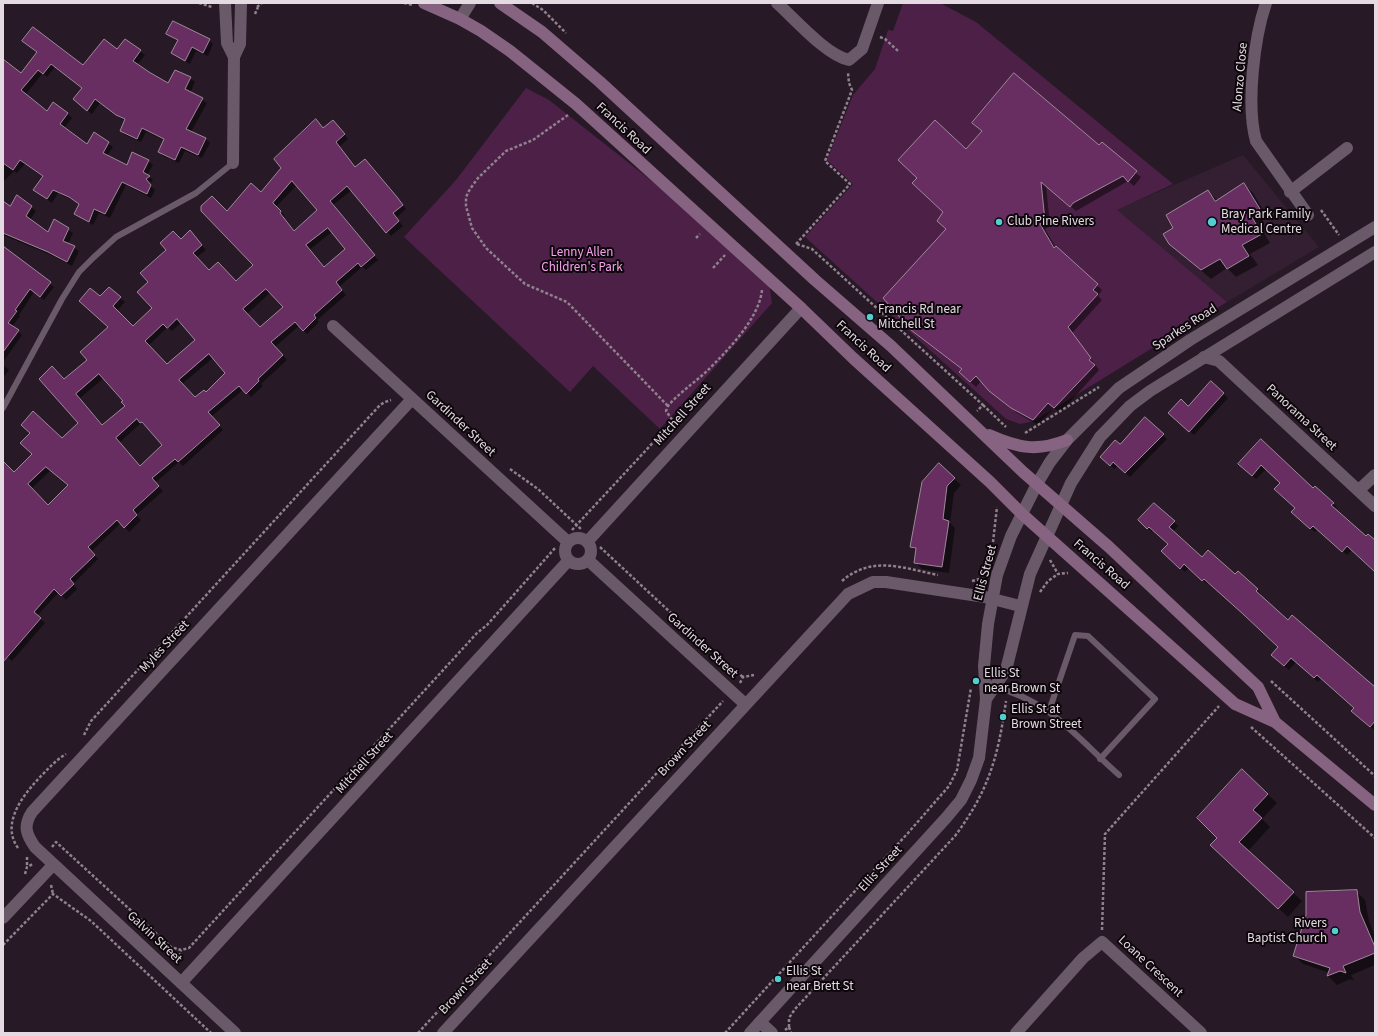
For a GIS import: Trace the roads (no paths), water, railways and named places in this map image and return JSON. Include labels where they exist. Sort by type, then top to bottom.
[{"type":"main road","name":"Francis Road","points":[[424,3],[460,19],[510,51],[545,78],[801,308],[852,358],[990,482],[1022,514],[1236,704],[1275,722],[1375,805]]},
{"type":"main road","name":"Francis Road","points":[[500,3],[542,32],[600,82],[815,280],[890,346],[1036,484],[1109,547],[1258,687],[1275,722]]},
{"type":"main road","points":[[980,432],[1010,444],[1030,448],[1054,446],[1067,440]]},
{"type":"street","points":[[225,3],[227,43],[234,57]]},
{"type":"street","points":[[233,163],[234,57],[240,44],[241,3]]},
{"type":"street","points":[[460,19],[470,3]]},
{"type":"street","points":[[778,3],[838,58],[849,60],[862,49],[878,3]]},
{"type":"street","name":"Alonzo Close","points":[[1266,3],[1259,24],[1250,111],[1252,128],[1256,141],[1290,192],[1308,215]]},
{"type":"street","points":[[1290,192],[1347,148]]},
{"type":"street","name":"Sparkes Road","points":[[1036,484],[1050,462],[1067,440],[1119,388],[1190,340],[1375,227]]},
{"type":"street","points":[[1061,506],[1071,483],[1100,437],[1130,406],[1150,391],[1231,340],[1375,252]]},
{"type":"street","name":"Mitchell Street","points":[[588,540],[801,308]]},
{"type":"street","name":"Gardinder Street","points":[[333,326],[566,540]]},
{"type":"street","name":"Panorama Street","points":[[1204,358],[1219,361],[1375,506]]},
{"type":"street","name":"Myles Street","points":[[53,865],[35,847],[26,834],[26,826],[32,812],[408,396]]},
{"type":"street","points":[[1359,490],[1375,475]]},
{"type":"street","name":"Ellis Street","points":[[750,1033],[946,818],[960,800],[971,780],[979,758],[986,699],[984,666],[997,575],[1036,484]]},
{"type":"street","name":"Ellis Street","points":[[986,699],[1006,670],[1020,606],[1030,574],[1046,535],[1061,506]]},
{"type":"street","points":[[579,538],[588,540],[591,553],[588,560],[576,564],[568,561],[565,554],[566,540],[579,538]]},
{"type":"street","name":"Gardinder Street","points":[[588,560],[745,704]]},
{"type":"street","name":"Mitchell Street","points":[[181,983],[568,561]]},
{"type":"street","name":"Brown Street","points":[[443,1033],[836,605],[848,594],[873,582],[901,583],[993,599],[1020,606]]},
{"type":"street","points":[[3,918],[53,865]]},
{"type":"street","name":"Galvin Street","points":[[53,865],[235,1033]]},
{"type":"street","name":"Loane Crescent","points":[[1016,1033],[1083,958],[1102,942],[1201,1033]]},
{"type":"street","points":[[760,1022],[772,1033]]},
{"type":"lane","points":[[3,408],[62,299],[79,272],[116,237],[196,193],[233,163]]},
{"type":"lane","points":[[1049,711],[1075,635],[1088,636],[1156,699],[1100,759]]},
{"type":"lane","points":[[994,687],[1022,695],[1049,711],[1119,775]]},
{"type":"place","name":"Club Pine Rivers","points":[[999,222]]},
{"type":"place","name":"Bray Park Family Medical Centre","points":[[1212,222]]},
{"type":"place","name":"Francis Rd near Mitchell St","points":[[870,317]]},
{"type":"place","name":"Ellis St near Brown St","points":[[976,681]]},
{"type":"place","name":"Ellis St at Brown Street","points":[[1003,717]]},
{"type":"place","name":"Rivers Baptist Church","points":[[1335,931]]},
{"type":"place","name":"Ellis St near Brett St","points":[[778,979]]},
{"type":"park label","name":"Lenny Allen Children's Park","points":[[582,260]]}]
